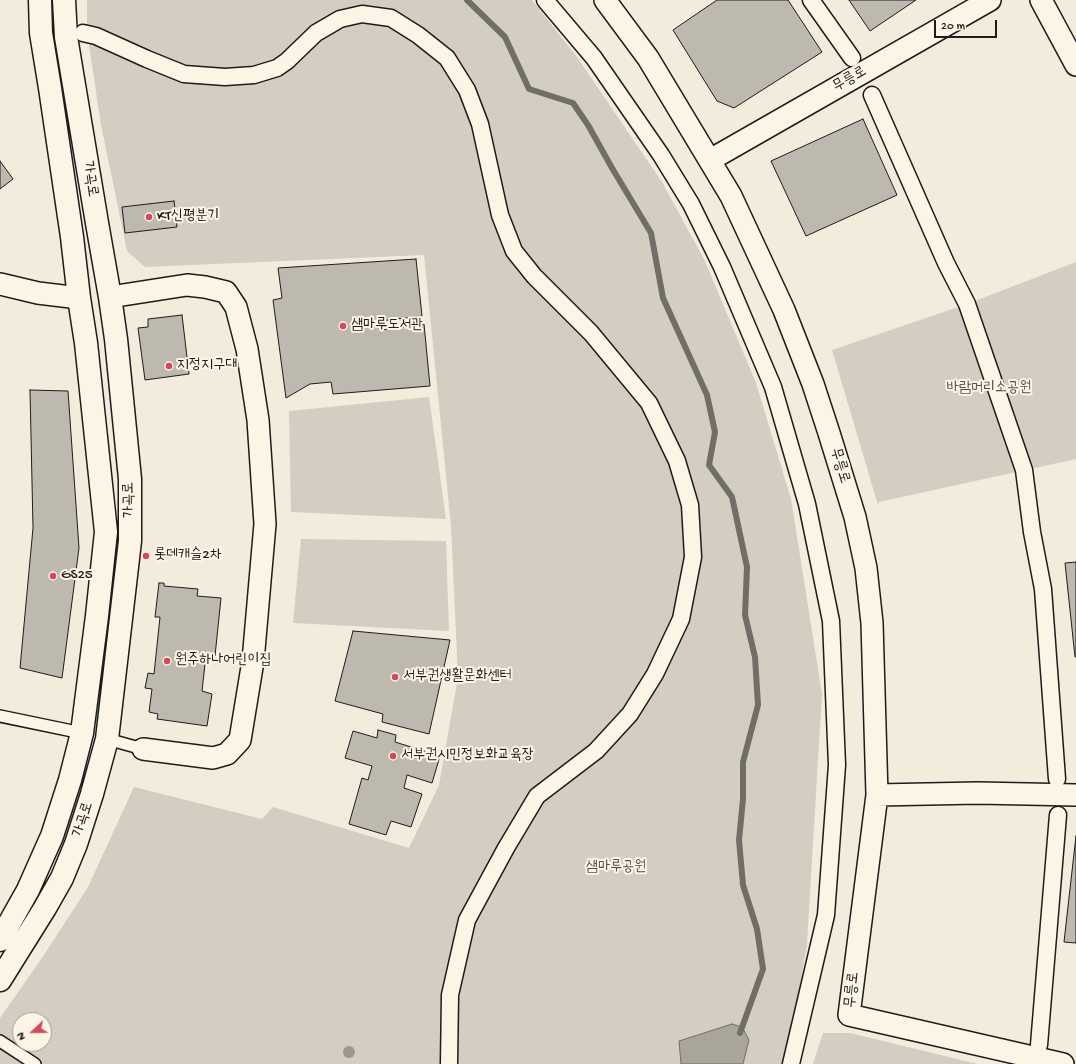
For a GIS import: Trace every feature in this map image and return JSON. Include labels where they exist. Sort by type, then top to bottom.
[{"type":"street","name":"가곡로","points":[[0,940],[28,890],[52,836],[70,780],[82,733],[106,532],[86,343],[72,237],[41,33],[40,0]]},
{"type":"street","name":"가곡로","points":[[0,980],[62,878],[76,844],[92,794],[107,739],[130,541],[130,480],[116,339],[66,37],[64,0]]},
{"type":"street","points":[[545,0],[594,58],[661,154],[691,204],[722,267],[773,387],[808,504],[831,621],[837,765],[826,915],[791,1064]]},
{"type":"street","name":"무릉로","points":[[605,0],[648,58],[731,196],[784,310],[813,384],[830,433],[855,517],[866,568],[872,623],[877,795],[849,1015],[1063,1064]]},
{"type":"street","points":[[811,0],[852,58]]},
{"type":"street","name":"무릉로","points":[[710,160],[990,0]]},
{"type":"street","points":[[1041,0],[1076,65]]},
{"type":"street","points":[[83,33],[96,36],[147,60],[184,74],[225,77],[254,75],[277,68],[316,33],[340,19],[362,14],[392,18],[418,35],[447,58],[467,90],[480,124],[500,215],[514,251],[534,276],[591,333],[649,403],[677,461],[690,505],[693,557],[681,619],[655,674],[630,714],[596,751],[537,796],[506,848],[467,920],[450,995],[449,1064]]},
{"type":"street","points":[[872,95],[946,263],[967,304],[1024,470],[1032,532],[1043,588],[1057,779]]},
{"type":"street","points":[[0,284],[38,293],[79,298],[110,298],[187,286],[206,286],[226,292],[236,307],[247,349],[258,420],[265,524],[254,661],[240,740],[227,754],[213,758],[143,749]]},
{"type":"street","points":[[82,733],[107,739]]},
{"type":"street","points":[[877,795],[978,793],[1076,795]]},
{"type":"street","points":[[1039,1045],[1058,815]]},
{"type":"lane","points":[[0,716],[82,733]]},
{"type":"lane","points":[[107,739],[143,749]]},
{"type":"lane","points":[[0,1041],[35,1064]]},
{"type":"green space","name":"샘마루공원","points":[[87,0],[532,0],[577,57],[662,182],[705,261],[756,383],[791,499],[822,694],[807,944],[787,1064],[0,1064],[0,1018],[46,952],[88,887],[134,787],[262,819],[273,807],[409,848],[439,785],[458,677],[451,526],[424,255],[145,267],[127,251],[101,125],[87,32]]},
{"type":"green space","name":"바람머리소공원","points":[[1076,262],[1076,459],[879,502],[878,505],[832,350],[967,304]]},
{"type":"green space","points":[[429,397],[446,519],[291,512],[289,411]]},
{"type":"green space","points":[[301,539],[446,541],[449,631],[293,623]]},
{"type":"green space","points":[[823,1033],[850,1033],[978,1064],[813,1064]]},
{"type":"shaded area","points":[[732,1024],[742,1027],[749,1040],[743,1064],[681,1064],[679,1041]]},
{"type":"building","points":[[717,0],[788,0],[822,52],[734,108],[717,101],[673,30]]},
{"type":"building","points":[[849,0],[916,0],[870,31]]},
{"type":"building","points":[[863,119],[897,195],[806,236],[771,161]]},
{"type":"building","points":[[0,161],[13,179],[0,189]]},
{"type":"building","name":"KT신평분기","points":[[174,201],[177,227],[125,233],[122,207]]},
{"type":"building","points":[[416,259],[422,316],[380,321],[381,330],[424,324],[430,386],[333,394],[331,382],[310,384],[286,398],[273,300],[282,298],[278,268]]},
{"type":"building","points":[[182,315],[189,374],[145,380],[138,328],[148,327],[148,319]]},
{"type":"building","points":[[30,390],[68,391],[79,548],[62,678],[20,668],[33,528]]},
{"type":"building","points":[[1076,562],[1076,657],[1075,657],[1065,563]]},
{"type":"building","points":[[159,583],[164,583],[164,586],[198,589],[197,596],[221,598],[215,656],[206,655],[202,691],[212,694],[207,726],[157,719],[158,714],[149,712],[152,689],[145,688],[148,673],[154,674],[160,617],[155,617]]},
{"type":"building","points":[[353,631],[450,640],[429,734],[382,722],[383,714],[335,701]]},
{"type":"building","points":[[378,730],[396,735],[395,742],[440,756],[432,783],[407,775],[404,788],[422,794],[411,827],[391,821],[386,835],[349,824],[362,778],[368,780],[372,766],[345,758],[353,731],[377,738]]},
{"type":"building","points":[[1076,836],[1076,943],[1064,942]]},
{"type":"waterway","points":[[467,0],[505,37],[529,89],[573,103],[588,125],[651,233],[663,298],[707,395],[715,432],[709,465],[732,497],[747,567],[745,615],[755,657],[758,705],[743,762],[743,799],[739,840],[743,885],[757,929],[763,969],[740,1033]]},
{"type":"place","name":"KT신평분기","points":[[149,217]]},
{"type":"place","name":"샘마루도서관","points":[[343,326]]},
{"type":"place","name":"지정지구대","points":[[169,366]]},
{"type":"place","name":"롯데캐슬2차","points":[[146,556]]},
{"type":"place","name":"GS25","points":[[53,576]]},
{"type":"place","name":"원주하나어린이집","points":[[167,661]]},
{"type":"place","name":"서부권생활문화센터","points":[[395,677]]},
{"type":"place","name":"서부권시민정보화교육장","points":[[393,756]]}]
